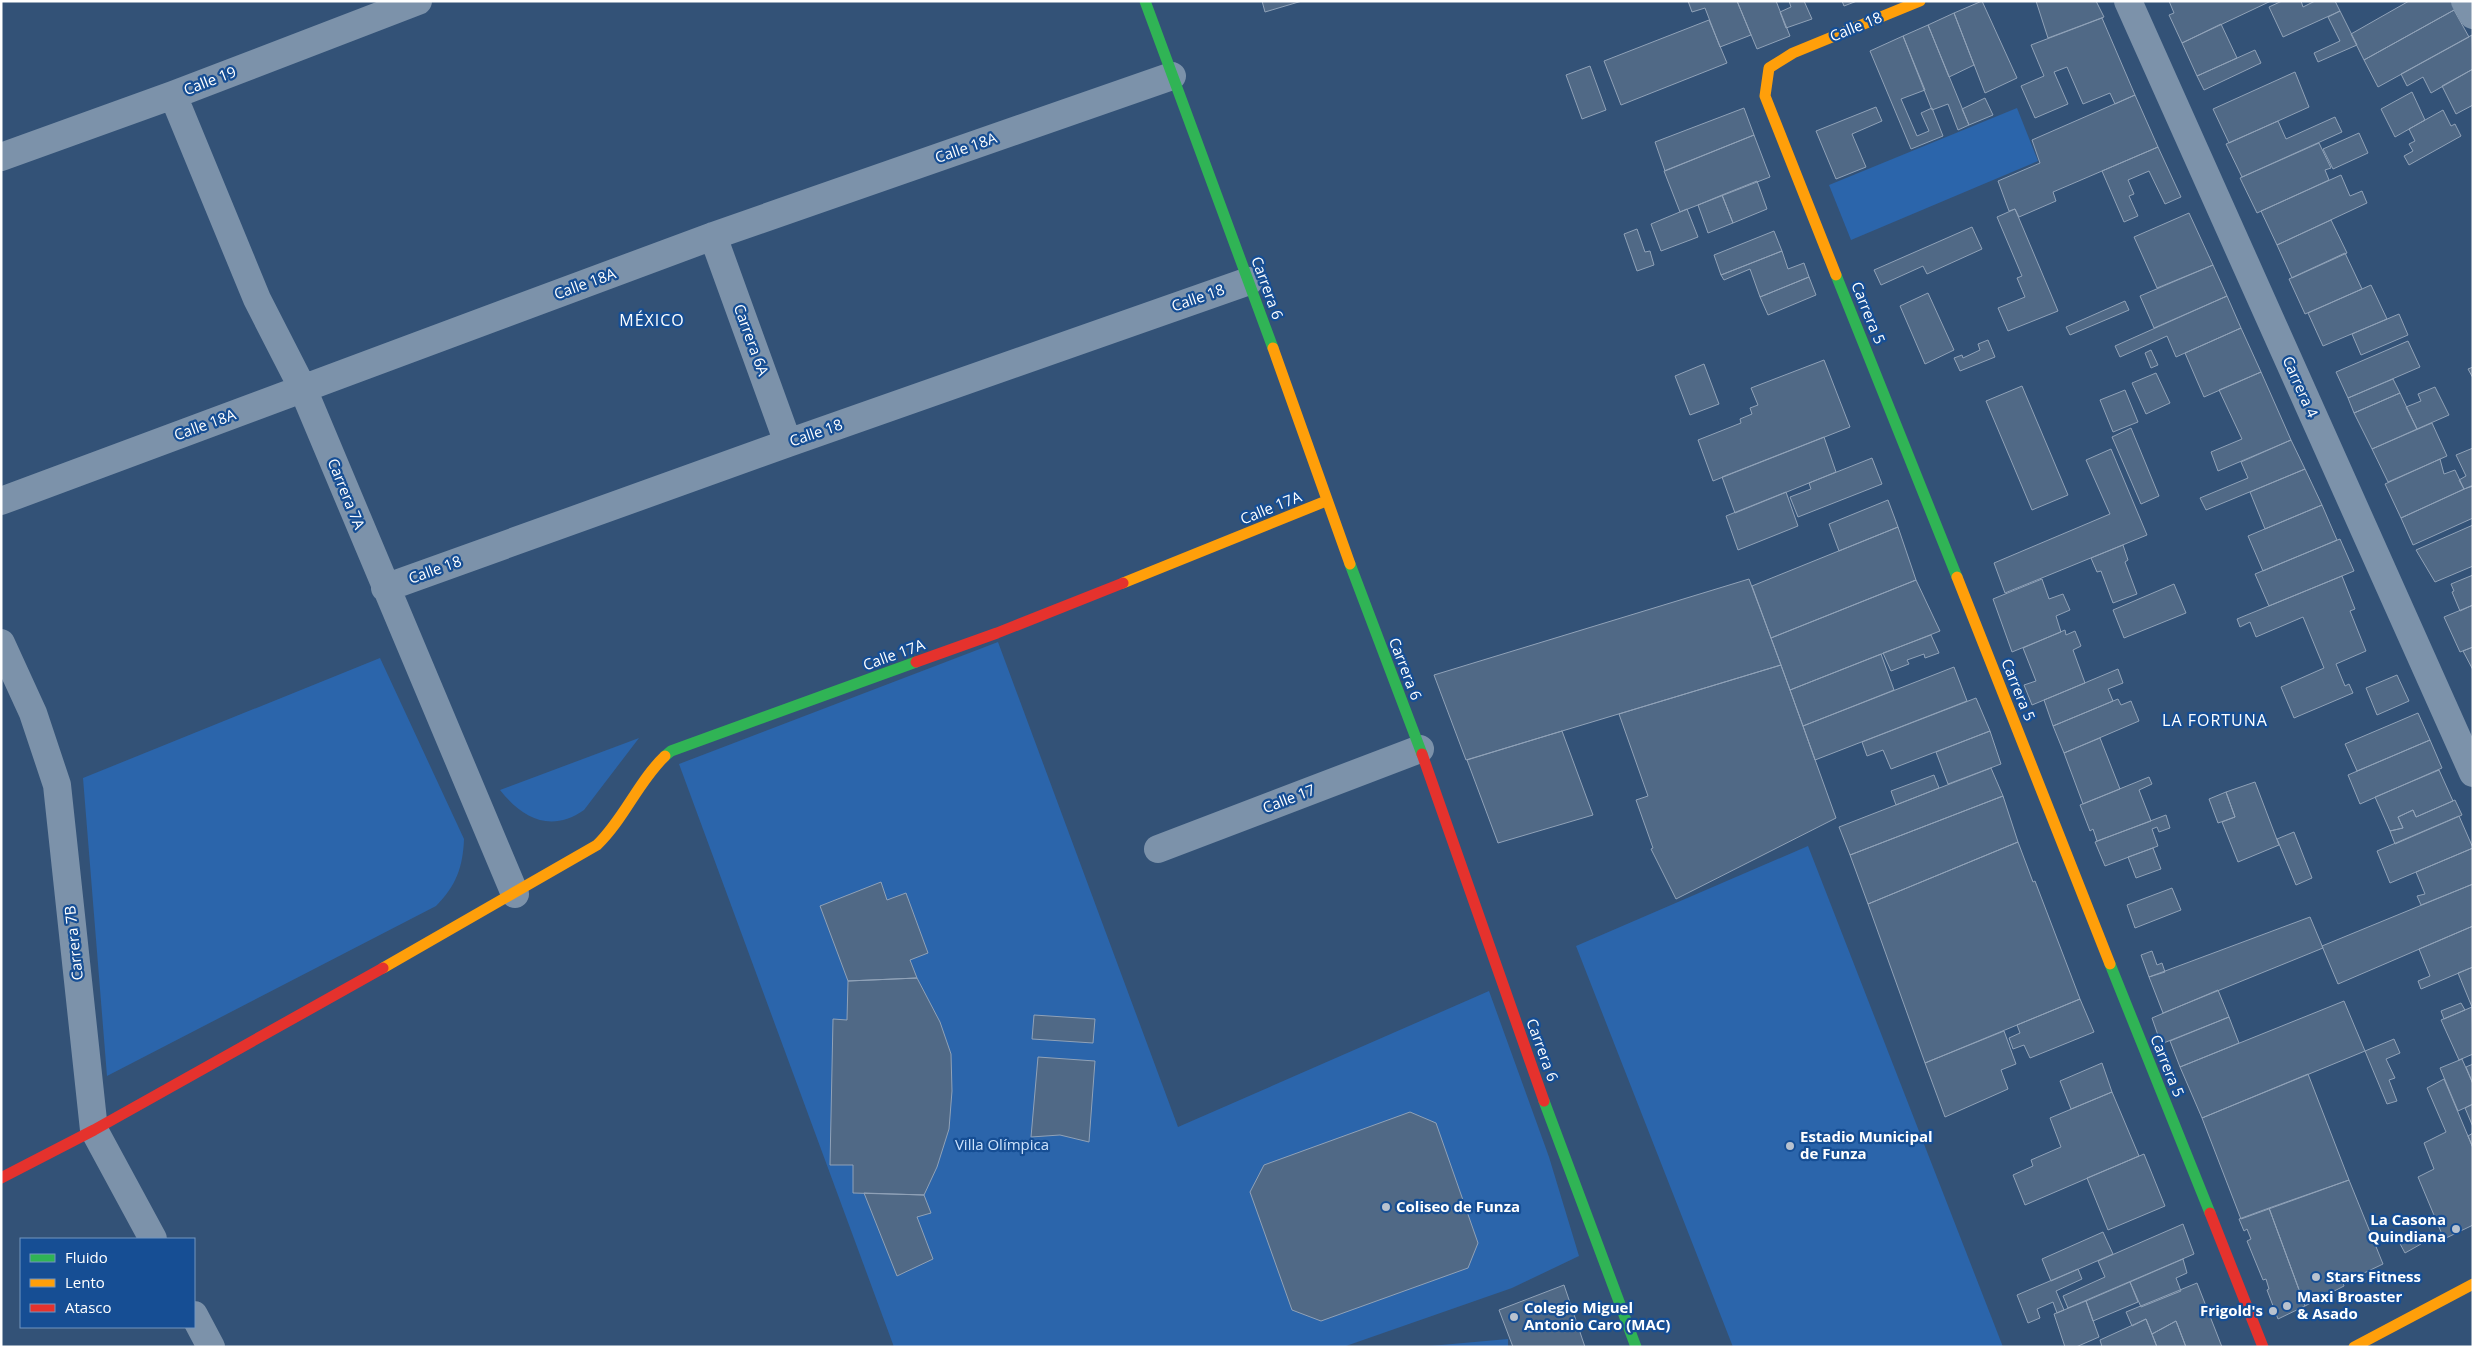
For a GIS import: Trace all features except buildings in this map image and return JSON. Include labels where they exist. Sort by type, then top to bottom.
[{"type":"street","name":"Calle 19","points":[[1,157],[172,95],[418,1]]},
{"type":"street","name":"Carrera 6","points":[[1145,1],[1249,281],[1326,502],[1420,750],[1563,1154],[1636,1347]]},
{"type":"street","name":"Calle 18","points":[[1793,53],[1920,1]]},
{"type":"street","name":"Carrera 4","points":[[2128,1],[2473,773]]},
{"type":"street","points":[[2465,1],[2473,15]]},
{"type":"street","name":"Carrera 5","points":[[1793,53],[1769,68],[1765,96],[2262,1347]]},
{"type":"street","name":"Calle 18A","points":[[1,501],[713,236],[1172,76]]},
{"type":"street","name":"Carrera 7A","points":[[172,95],[257,299],[303,389],[515,894]]},
{"type":"street","name":"Carrera 6A","points":[[713,236],[788,443]]},
{"type":"street","name":"Calle 18","points":[[385,588],[788,443],[1249,281]]},
{"type":"street","name":"Calle 17A","points":[[1,1178],[94,1130],[515,894],[597,845],[627,812],[649,771],[671,751],[997,634],[1326,502]]},
{"type":"street","name":"Carrera 7B","points":[[1,643],[33,713],[57,785],[94,1130],[152,1238]]},
{"type":"street","name":"Calle 17","points":[[1158,849],[1420,750]]},
{"type":"street","points":[[2354,1347],[2473,1284]]},
{"type":"street","points":[[195,1317],[211,1347]]},
{"type":"green space","points":[[2017,108],[2038,161],[1851,240],[1829,185]]},
{"type":"green space","name":"Villa Olímpica","points":[[998,642],[1178,1127],[1489,991],[1549,1157],[1579,1256],[1512,1288],[1343,1347],[894,1347],[679,764]]},
{"type":"green space","points":[[380,658],[464,839],[460,867],[449,891],[436,906],[107,1076],[83,778]]},
{"type":"green space","points":[[639,738],[584,810],[572,817],[560,821],[538,820],[518,809],[500,790]]},
{"type":"green space","name":"Estadio Municipal de Funza","points":[[1808,846],[2003,1347],[1733,1347],[1576,946]]},
{"type":"green space","points":[[1508,1339],[1508,1347],[1430,1346]]},
{"type":"traffic: fast","points":[[1145,1],[1273,348]]},
{"type":"traffic: fast","points":[[1836,275],[1957,577]]},
{"type":"traffic: fast","points":[[1350,564],[1422,754]]},
{"type":"traffic: fast","points":[[665,756],[671,751],[916,662]]},
{"type":"traffic: fast","points":[[2110,964],[2210,1213]]},
{"type":"traffic: fast","points":[[1544,1101],[1636,1347]]},
{"type":"traffic: slow","points":[[1836,275],[1765,96],[1769,68],[1793,53],[1920,1]]},
{"type":"traffic: slow","points":[[1273,348],[1350,564]]},
{"type":"traffic: slow","points":[[1123,583],[1326,501]]},
{"type":"traffic: slow","points":[[1957,577],[2110,964]]},
{"type":"traffic: slow","points":[[383,968],[597,845],[607,835],[655,766],[665,756]]},
{"type":"traffic: slow","points":[[2354,1347],[2473,1284]]},
{"type":"traffic: jam","points":[[916,662],[997,633],[1123,583]]},
{"type":"traffic: jam","points":[[1422,754],[1544,1101]]},
{"type":"traffic: jam","points":[[1,1178],[94,1130],[383,968]]},
{"type":"traffic: jam","points":[[2210,1213],[2263,1347]]},
{"type":"place","name":"Estadio Municipal de Funza","points":[[1790,1146]]},
{"type":"place","name":"Coliseo de Funza","points":[[1386,1207]]},
{"type":"place","name":"La Casona Quindiana","points":[[2456,1229]]},
{"type":"place","name":"Stars Fitness","points":[[2316,1277]]},
{"type":"place","name":"Maxi Broaster & Asado","points":[[2287,1306]]},
{"type":"place","name":"Frigold's","points":[[2273,1311]]},
{"type":"place","name":"Colegio Miguel Antonio Caro (MAC)","points":[[1514,1317]]},
{"type":"district","name":"MÉXICO","points":[[652,320]]},
{"type":"district","name":"LA FORTUNA","points":[[2215,720]]}]
